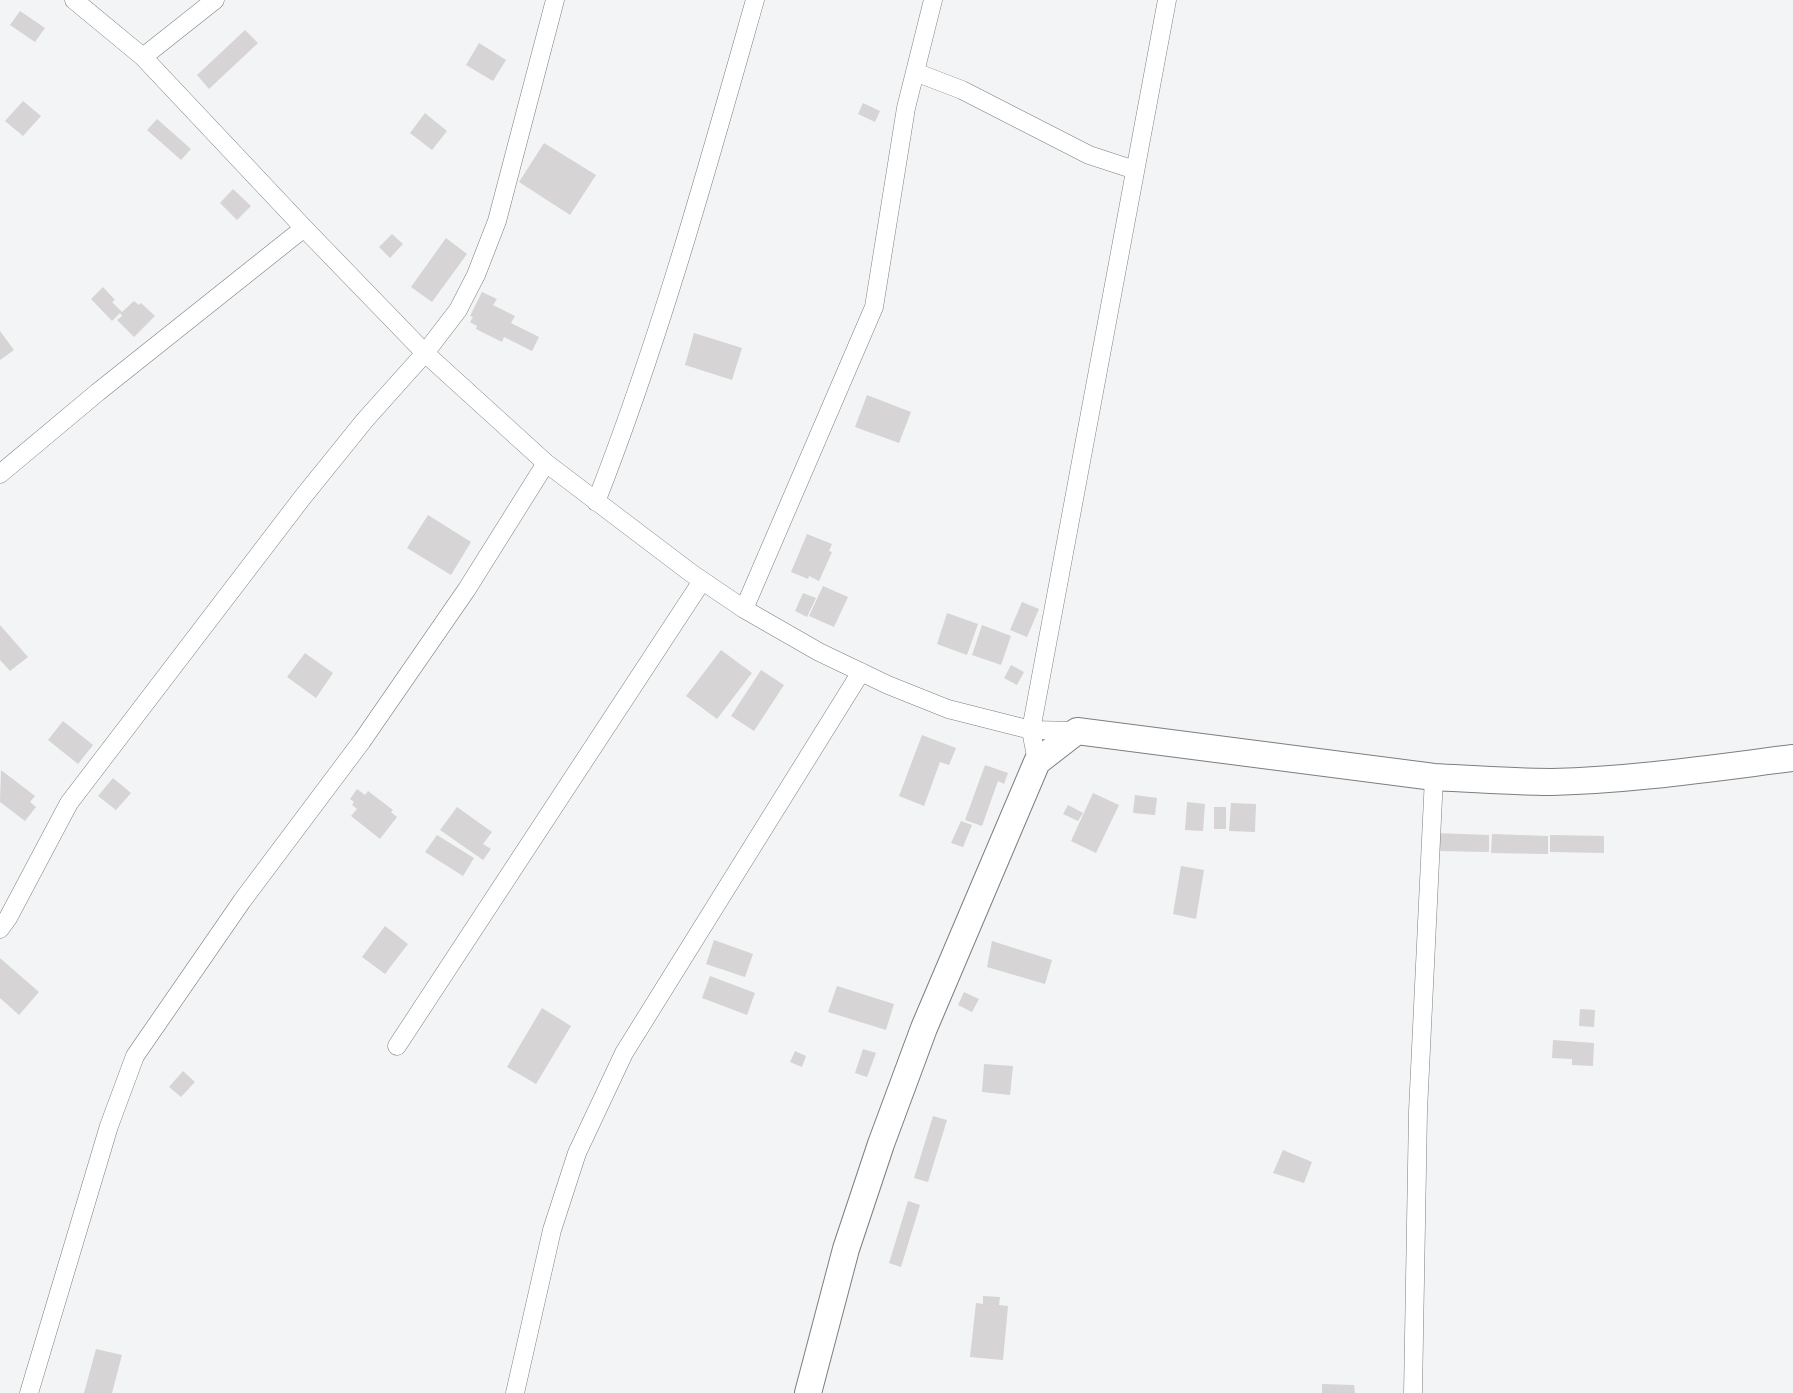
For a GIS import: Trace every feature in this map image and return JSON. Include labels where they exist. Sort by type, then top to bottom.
[{"type":"street","points":[[74,0],[143,57],[425,353],[546,463],[744,610],[861,672],[948,709],[1031,730],[1077,731],[1434,777],[1552,782],[1627,777],[1793,758]]},
{"type":"street","points":[[143,57],[215,0]]},
{"type":"street","points":[[0,929],[69,803],[302,498],[458,310],[476,275],[498,220],[555,0]]},
{"type":"street","points":[[596,502],[626,428],[658,331],[755,0]]},
{"type":"street","points":[[744,610],[874,307],[906,108],[933,0]]},
{"type":"street","points":[[1037,762],[1031,730],[1167,0]]},
{"type":"street","points":[[915,72],[962,90],[1089,155],[1135,170]]},
{"type":"street","points":[[0,474],[304,228]]},
{"type":"street","points":[[29,1393],[109,1126],[135,1056],[242,901],[362,741],[467,589],[546,463]]},
{"type":"street","points":[[397,1046],[702,581]]},
{"type":"street","points":[[515,1393],[552,1230],[577,1153],[624,1053],[861,672]]},
{"type":"street","points":[[808,1393],[846,1248],[924,1028],[1037,762],[1077,731]]},
{"type":"street","points":[[1413,1393],[1418,1111],[1434,777]]},
{"type":"building","points":[[20,11],[45,28],[35,42],[10,25]]},
{"type":"building","points":[[245,30],[258,43],[209,89],[197,75]]},
{"type":"building","points":[[479,43],[506,60],[493,81],[466,65]]},
{"type":"building","points":[[23,101],[41,116],[23,136],[5,121]]},
{"type":"building","points":[[863,103],[880,111],[875,122],[858,114]]},
{"type":"building","points":[[425,113],[447,131],[432,150],[410,133]]},
{"type":"building","points":[[157,119],[191,149],[181,160],[147,130]]},
{"type":"building","points":[[544,143],[596,175],[570,215],[519,182]]},
{"type":"building","points":[[233,189],[251,206],[237,220],[220,203]]},
{"type":"building","points":[[392,234],[403,244],[390,258],[379,247]]},
{"type":"building","points":[[446,238],[467,254],[432,302],[411,287]]},
{"type":"building","points":[[103,287],[122,312],[134,301],[139,305],[141,303],[155,316],[134,337],[117,320],[122,316],[120,313],[112,321],[91,299]]},
{"type":"building","points":[[482,292],[497,299],[493,305],[515,316],[511,323],[539,337],[532,351],[504,337],[502,342],[476,329],[477,326],[470,322],[473,317],[470,316]]},
{"type":"building","points":[[0,331],[14,350],[0,360]]},
{"type":"building","points":[[694,333],[742,348],[732,380],[685,365]]},
{"type":"building","points":[[867,395],[911,412],[899,443],[855,427]]},
{"type":"building","points":[[428,515],[471,542],[451,575],[407,548]]},
{"type":"building","points":[[807,534],[832,544],[829,551],[832,552],[819,581],[791,572]]},
{"type":"building","points":[[823,586],[848,597],[834,627],[809,616]]},
{"type":"building","points":[[803,593],[816,598],[807,617],[795,611]]},
{"type":"building","points":[[1022,602],[1039,609],[1027,637],[1010,630]]},
{"type":"building","points":[[947,613],[978,624],[967,655],[937,644]]},
{"type":"building","points":[[0,625],[28,657],[10,671],[0,660]]},
{"type":"building","points":[[982,625],[1011,636],[1001,665],[972,655]]},
{"type":"building","points":[[721,650],[752,673],[717,719],[686,696]]},
{"type":"building","points":[[305,653],[333,673],[316,698],[287,677]]},
{"type":"building","points":[[1011,665],[1024,672],[1017,685],[1004,678]]},
{"type":"building","points":[[761,670],[784,685],[754,731],[731,716]]},
{"type":"building","points":[[63,721],[93,745],[78,764],[48,740]]},
{"type":"building","points":[[922,735],[956,748],[949,765],[940,762],[924,806],[899,796]]},
{"type":"building","points":[[985,765],[1008,773],[1004,784],[998,781],[982,826],[965,820]]},
{"type":"building","points":[[1,770],[35,796],[30,802],[36,807],[25,821],[0,802]]},
{"type":"building","points":[[113,778],[131,793],[116,810],[98,796]]},
{"type":"building","points":[[357,789],[365,795],[368,791],[393,810],[391,812],[397,817],[380,839],[351,816],[357,809],[350,799]]},
{"type":"building","points":[[1093,793],[1119,805],[1096,853],[1071,841]]},
{"type":"building","points":[[1135,795],[1157,798],[1155,815],[1133,813]]},
{"type":"building","points":[[1187,802],[1205,804],[1203,831],[1185,830]]},
{"type":"building","points":[[1231,803],[1256,804],[1255,832],[1229,831]]},
{"type":"building","points":[[1068,805],[1083,813],[1078,821],[1063,814]]},
{"type":"building","points":[[457,807],[492,832],[483,844],[491,849],[483,860],[440,830]]},
{"type":"building","points":[[1214,807],[1226,807],[1226,829],[1214,829]]},
{"type":"building","points":[[961,821],[972,825],[963,847],[951,843]]},
{"type":"building","points":[[1434,833],[1489,835],[1489,852],[1434,851]]},
{"type":"building","points":[[1492,834],[1548,836],[1548,854],[1491,853]]},
{"type":"building","points":[[437,835],[474,858],[463,876],[425,852]]},
{"type":"building","points":[[1550,835],[1604,836],[1604,853],[1550,852]]},
{"type":"building","points":[[1181,866],[1204,870],[1196,919],[1173,914]]},
{"type":"building","points":[[385,926],[408,944],[385,974],[362,957]]},
{"type":"building","points":[[714,940],[753,954],[745,977],[706,964]]},
{"type":"building","points":[[992,941],[1052,960],[1045,984],[987,967]]},
{"type":"building","points":[[0,958],[39,992],[19,1015],[0,998]]},
{"type":"building","points":[[710,976],[755,993],[747,1015],[702,998]]},
{"type":"building","points":[[837,986],[894,1004],[886,1030],[828,1012]]},
{"type":"building","points":[[964,992],[979,999],[972,1012],[958,1005]]},
{"type":"building","points":[[542,1008],[571,1026],[536,1084],[507,1067]]},
{"type":"building","points":[[1580,1009],[1595,1010],[1594,1027],[1579,1026]]},
{"type":"building","points":[[1553,1040],[1594,1043],[1593,1066],[1572,1065],[1572,1059],[1552,1058]]},
{"type":"building","points":[[863,1049],[876,1053],[867,1077],[855,1073]]},
{"type":"building","points":[[795,1051],[806,1056],[802,1067],[790,1062]]},
{"type":"building","points":[[984,1064],[1013,1066],[1010,1095],[982,1092]]},
{"type":"building","points":[[183,1071],[195,1082],[181,1097],[169,1087]]},
{"type":"building","points":[[933,1116],[947,1120],[928,1182],[914,1178]]},
{"type":"building","points":[[1283,1150],[1312,1162],[1304,1183],[1273,1173]]},
{"type":"building","points":[[908,1201],[920,1205],[901,1267],[889,1263]]},
{"type":"building","points":[[983,1296],[1000,1297],[999,1305],[1008,1306],[1003,1360],[970,1357],[976,1303],[983,1304]]},
{"type":"building","points":[[96,1349],[122,1355],[112,1393],[84,1393]]},
{"type":"building","points":[[1322,1384],[1354,1385],[1355,1393],[1322,1393]]}]
